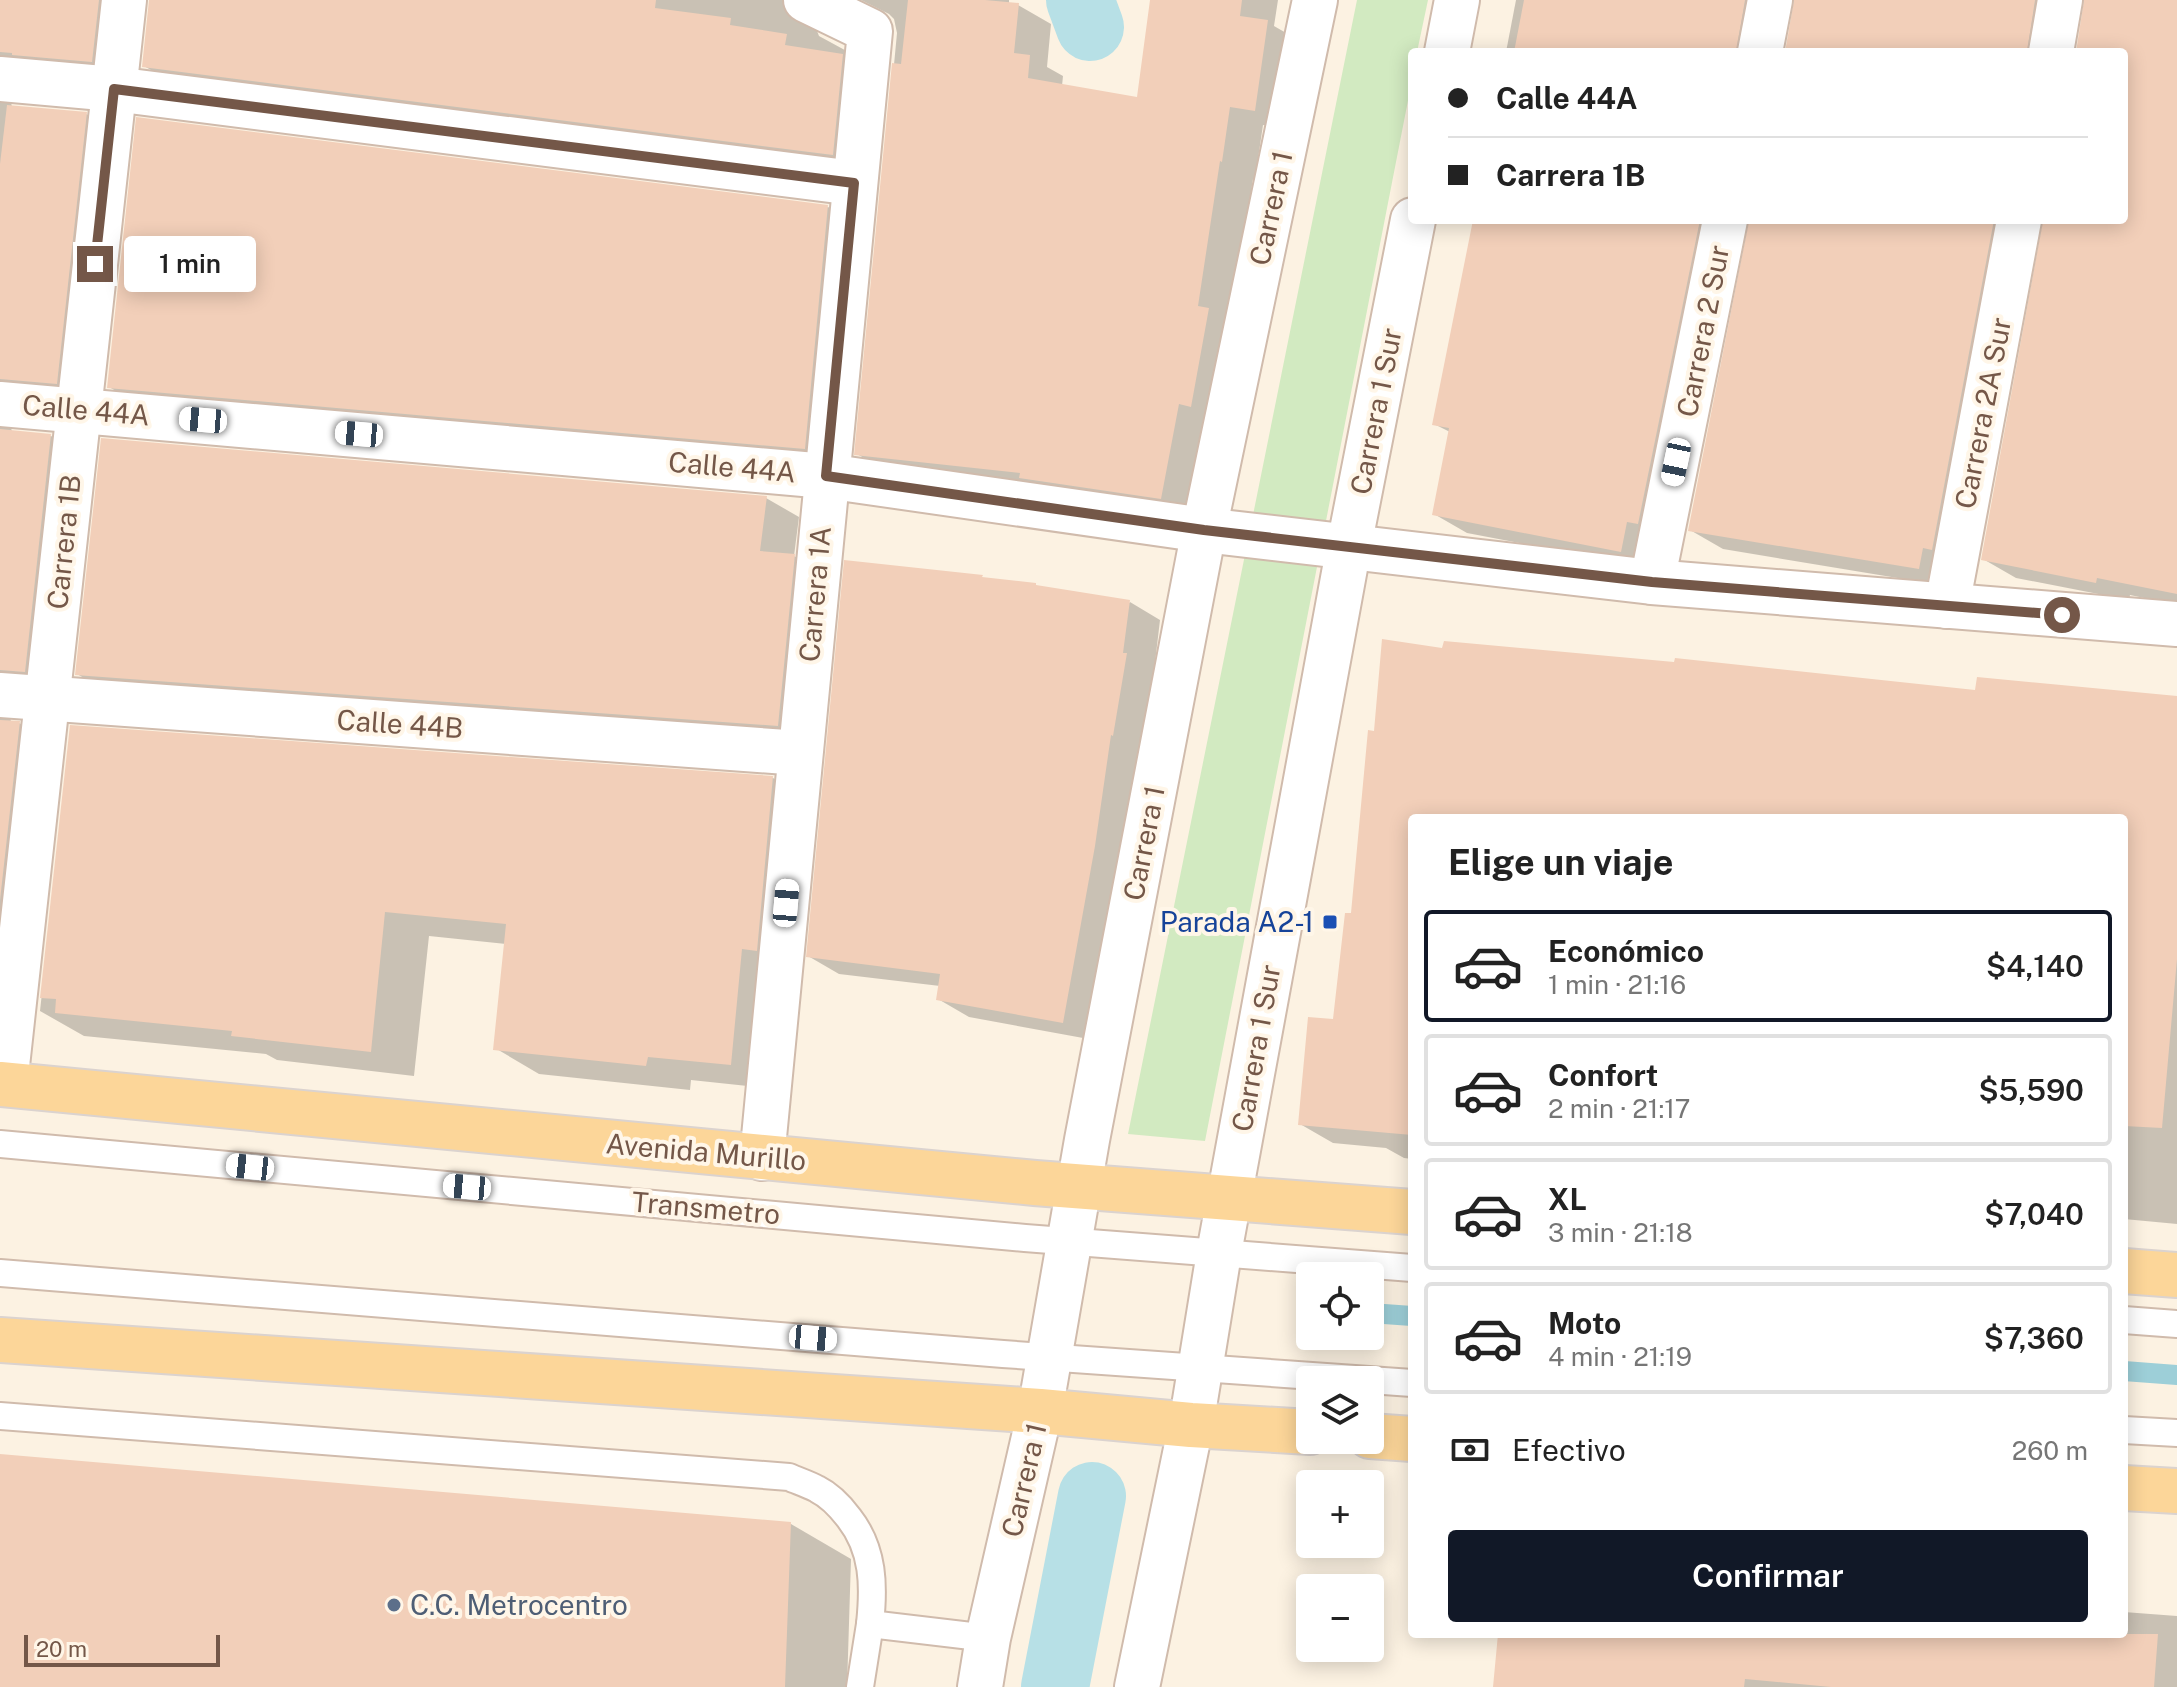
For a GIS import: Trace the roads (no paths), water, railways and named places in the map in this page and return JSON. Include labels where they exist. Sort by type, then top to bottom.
[{"type":"main road","name":"Avenida Murillo","points":[[3,1084],[762,1158],[1408,1212]]},
{"type":"main road","points":[[2128,1271],[2177,1275]]},
{"type":"main road","points":[[0,1340],[1296,1431]]},
{"type":"main road","points":[[1384,1437],[1408,1439]]},
{"type":"main road","points":[[2128,1488],[2177,1491]]},
{"type":"street","name":"Carrera 1B","points":[[3,1084],[124,0]]},
{"type":"street","name":"Carrera 1A","points":[[762,1158],[870,31],[806,0]]},
{"type":"street","name":"Carrera 1","points":[[980,1687],[988,1638],[1040,1411],[1079,1186],[1204,530],[1315,0]]},
{"type":"street","points":[[1448,48],[1457,0]]},
{"type":"street","points":[[1761,48],[1770,0]]},
{"type":"street","points":[[2052,48],[2060,0]]},
{"type":"street","points":[[0,79],[114,89],[854,183]]},
{"type":"street","name":"Carrera 1 Sur","points":[[1137,1687],[1191,1425],[1229,1197],[1349,546],[1412,224]]},
{"type":"street","name":"Carrera 2 Sur","points":[[1652,582],[1724,224]]},
{"type":"street","name":"Carrera 2A Sur","points":[[1947,606],[2018,224]]},
{"type":"street","name":"Calle 44A","points":[[0,404],[826,476],[1204,530],[1652,582],[2177,624]]},
{"type":"street","name":"Calle 44B","points":[[0,695],[800,753]]},
{"type":"lane","name":"Transmetro","points":[[0,1144],[1069,1242],[1408,1268]]},
{"type":"lane","points":[[0,1273],[1408,1383]]},
{"type":"lane","points":[[2128,1320],[2177,1324]]},
{"type":"lane","points":[[0,1416],[789,1477],[818,1489],[838,1504],[860,1531],[870,1557],[873,1588],[860,1687]]},
{"type":"lane","points":[[2128,1430],[2177,1433]]},
{"type":"lane","points":[[870,1624],[988,1638]]},
{"type":"waterway","points":[[1080,0],[1090,27]]},
{"type":"waterway","points":[[1384,1314],[1408,1316]]},
{"type":"waterway","points":[[2128,1371],[2177,1375]]},
{"type":"waterway","points":[[1055,1687],[1092,1496]]},
{"type":"place","name":"Parada A2-1","points":[[1330,922]]},
{"type":"place","name":"C.C. Metrocentro","points":[[394,1605]]}]
